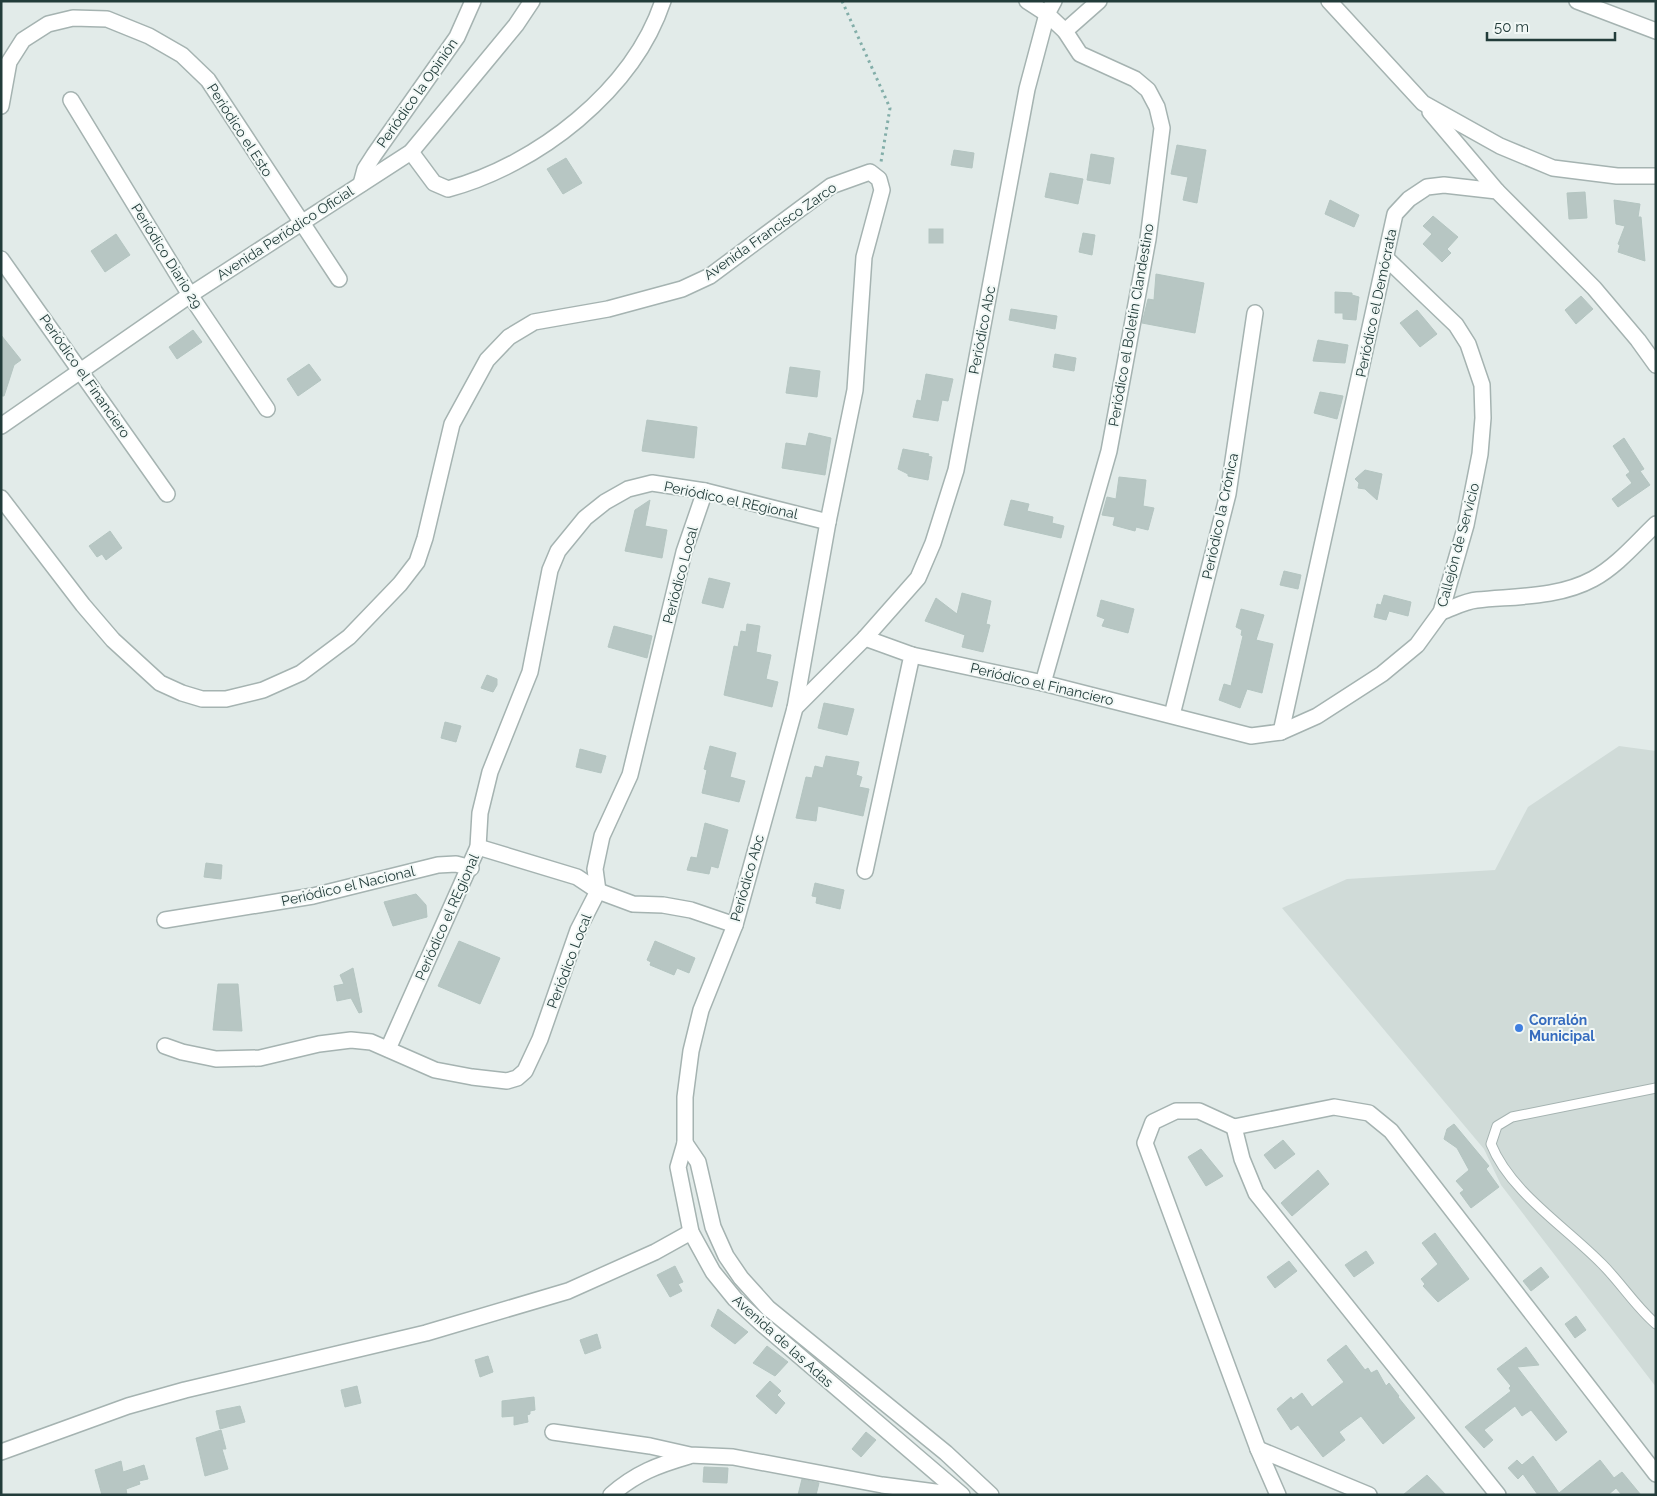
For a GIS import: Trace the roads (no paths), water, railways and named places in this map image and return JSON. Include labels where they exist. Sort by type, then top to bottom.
[{"type":"street","name":"Periódico la Opinión","points":[[361,184],[365,169],[374,155],[457,37],[473,1]]},
{"type":"street","name":"Avenida Periódico Oficial","points":[[1,426],[190,294],[411,152],[516,25],[532,1]]},
{"type":"street","points":[[411,152],[434,183],[448,189],[486,175],[527,155],[571,125],[606,95],[637,53],[663,1]]},
{"type":"street","name":"Periódico el Boletín Clandestino","points":[[1027,1],[1050,8],[1080,54],[1135,80],[1148,90],[1157,107],[1162,128],[1148,239],[1109,451],[1043,684]]},
{"type":"street","points":[[1065,31],[1099,1]]},
{"type":"street","points":[[1329,1],[1422,103],[1497,190],[1594,288],[1638,340],[1656,365]]},
{"type":"street","points":[[1577,1],[1656,31]]},
{"type":"street","name":"Periódico Abc","points":[[685,1143],[685,1097],[691,1051],[701,1010],[734,925],[795,708],[865,638],[918,578],[933,543],[956,470],[1027,89],[1050,8]]},
{"type":"street","name":"Periódico el Esto","points":[[1,106],[9,62],[23,40],[48,24],[73,18],[107,19],[149,36],[182,55],[208,80],[339,279]]},
{"type":"street","name":"Periódico Diario 29","points":[[71,100],[190,294],[267,409]]},
{"type":"street","points":[[1422,103],[1500,146],[1553,168],[1617,176],[1656,176]]},
{"type":"street","name":"Avenida Francisco Zarco","points":[[1,498],[82,605],[113,640],[160,683],[182,693],[202,699],[226,699],[263,690],[301,672],[349,637],[400,584],[417,562],[426,538],[452,424],[487,360],[509,337],[534,322],[608,309],[682,289],[710,276],[831,186],[870,172],[879,179],[882,190],[864,257],[855,390],[828,522]]},
{"type":"street","name":"Periódico el Demócrata","points":[[1281,732],[1387,258],[1395,214],[1409,199],[1427,188],[1444,185],[1497,190]]},
{"type":"street","name":"Periódico el Financiero","points":[[1,258],[167,494]]},
{"type":"street","name":"Callejón de Servicio","points":[[1172,715],[1251,736],[1281,732],[1317,716],[1382,674],[1417,645],[1441,612],[1466,525],[1480,454],[1483,418],[1482,385],[1468,344],[1456,325],[1387,258]]},
{"type":"street","name":"Periódico la Crónica","points":[[1172,715],[1228,494],[1255,314]]},
{"type":"street","name":"Periódico el REgional","points":[[388,1049],[471,868],[478,847],[480,813],[490,772],[530,672],[550,570],[558,552],[585,518],[604,502],[628,489],[652,483],[705,491],[828,522]]},
{"type":"street","name":"Periódico Local","points":[[165,1046],[182,1052],[216,1059],[260,1058],[319,1044],[350,1040],[371,1042],[435,1070],[507,1081],[517,1078],[525,1071],[533,1056],[578,930],[598,891],[596,869],[602,836],[630,774],[684,552],[705,491]]},
{"type":"street","points":[[795,708],[828,522]]},
{"type":"street","points":[[1441,612],[1475,600],[1522,597],[1567,589],[1593,580],[1619,561],[1656,524]]},
{"type":"street","points":[[865,638],[912,655],[865,871]]},
{"type":"street","name":"Periódico el Financiero","points":[[912,655],[1172,715]]},
{"type":"street","points":[[478,847],[578,877],[598,891],[633,904],[663,904],[691,910],[734,925]]},
{"type":"street","name":"Periódico el Nacional","points":[[165,920],[313,896],[438,865],[456,864],[471,868]]},
{"type":"street","points":[[1278,1495],[1258,1449],[1145,1143],[1153,1122],[1176,1111],[1199,1111],[1234,1127],[1334,1107],[1370,1113],[1391,1131],[1656,1474]]},
{"type":"street","points":[[1234,1127],[1242,1160],[1256,1193],[1498,1495]]},
{"type":"street","name":"Avenida de las Adas","points":[[685,1143],[678,1167],[691,1232],[713,1272],[735,1299],[762,1324],[962,1495]]},
{"type":"street","name":"Avenida de las Adas","points":[[685,1143],[698,1162],[713,1227],[726,1256],[741,1278],[768,1308],[946,1453],[991,1495]]},
{"type":"street","points":[[1,1452],[137,1403],[426,1333],[568,1291],[655,1252],[691,1232]]},
{"type":"street","points":[[553,1432],[650,1446],[690,1455],[733,1457],[882,1485],[958,1495]]},
{"type":"street","points":[[1258,1449],[1369,1495]]},
{"type":"street","points":[[611,1495],[639,1474],[656,1466],[690,1455]]},
{"type":"lane","points":[[1656,1088],[1512,1116],[1498,1126],[1491,1144],[1496,1157],[1518,1186],[1593,1255],[1656,1324]]},
{"type":"place","name":"Corralón Municipal","points":[[1519,1028]]}]
